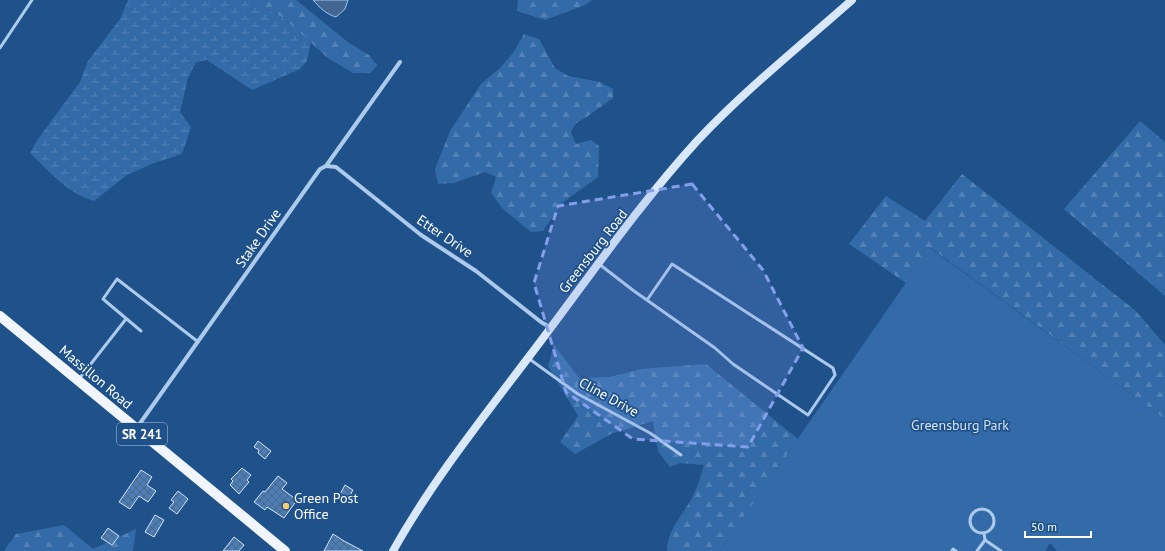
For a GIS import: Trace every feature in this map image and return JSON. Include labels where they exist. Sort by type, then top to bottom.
[{"type":"main road","name":"Greensburg Road","points":[[393,551],[420,506],[454,457],[598,264],[677,165],[710,128],[750,90],[852,0]]},
{"type":"main road","name":"Massillon Road","points":[[0,316],[285,551]]},
{"type":"street","name":"Stake Drive","points":[[136,429],[320,169],[326,166],[400,62]]},
{"type":"street","name":"Etter Drive","points":[[326,166],[336,167],[421,235],[476,271],[541,322],[551,328]]},
{"type":"lane","points":[[0,48],[32,0]]},
{"type":"lane","points":[[598,264],[647,300],[715,348],[732,364],[808,415],[836,375],[833,368],[672,264],[647,300]]},
{"type":"lane","points":[[141,331],[103,299],[117,279],[197,342]]},
{"type":"lane","points":[[78,381],[126,318]]},
{"type":"lane","name":"Cline Drive","points":[[528,358],[578,394],[650,433],[681,455]]},
{"type":"lane","points":[[978,510],[986,510],[993,515],[994,519],[992,528],[984,533],[976,532],[970,526],[971,515],[978,510]]},
{"type":"lane","points":[[977,551],[985,540],[984,533]]},
{"type":"lane","points":[[985,540],[1001,551]]},
{"type":"lane","points":[[952,551],[953,549],[956,551]]},
{"type":"highlighted area","points":[[692,184],[763,270],[803,348],[748,447],[633,439],[566,392],[534,283],[558,206]]},
{"type":"green space","points":[[128,0],[252,0],[283,18],[311,42],[307,61],[300,69],[252,90],[207,60],[196,62],[188,78],[180,112],[191,127],[182,154],[154,163],[127,175],[94,201],[75,193],[59,181],[30,153],[38,139],[80,82],[88,61],[120,19]]},
{"type":"green space","points":[[252,0],[296,0],[349,43],[369,55],[377,65],[371,73],[353,73],[328,58],[283,18]]},
{"type":"green space","points":[[518,0],[592,0],[585,5],[545,20],[517,11]]},
{"type":"green space","points":[[524,34],[539,39],[555,68],[568,76],[600,82],[613,89],[613,98],[575,124],[571,132],[576,144],[591,140],[599,146],[598,177],[562,203],[543,231],[531,232],[503,209],[491,193],[496,177],[485,172],[454,183],[438,184],[435,169],[450,131],[481,84],[500,68],[513,53]]},
{"type":"green space","points":[[1140,121],[1165,142],[1165,296],[1064,209]]},
{"type":"green space","points":[[962,174],[1136,311],[1165,345],[1165,419],[931,248],[906,283],[849,244],[886,196],[925,221]]},
{"type":"green space","name":"Greensburg Park","points":[[930,248],[1165,419],[1165,551],[1057,551],[1050,543],[1045,551],[720,551]]},
{"type":"green space","points":[[554,345],[579,378],[610,377],[641,369],[706,364],[798,439],[720,551],[667,551],[670,534],[699,483],[704,465],[680,463],[670,467],[658,451],[653,421],[611,434],[575,454],[560,442],[578,416],[548,366]]},
{"type":"green space","points":[[64,525],[93,549],[136,529],[133,550],[4,551],[16,534]]},
{"type":"shaded area","points":[[313,0],[348,0],[345,9],[336,17],[323,10]]},
{"type":"building","points":[[258,441],[271,451],[265,459],[258,453],[259,450],[254,447]]},
{"type":"building","points":[[242,468],[251,475],[247,480],[249,482],[239,494],[230,485],[233,481],[231,479]]},
{"type":"building","points":[[141,470],[152,477],[147,485],[156,491],[148,502],[139,496],[130,509],[119,502]]},
{"type":"building","points":[[278,476],[287,483],[282,489],[297,500],[284,518],[267,507],[265,510],[254,502],[263,491],[265,492]]},
{"type":"building","points":[[345,485],[353,490],[347,501],[339,496]]},
{"type":"building","points":[[178,491],[188,499],[177,514],[169,508],[174,502],[171,500]]},
{"type":"building","points":[[155,515],[164,520],[154,537],[145,532]]},
{"type":"building","points":[[108,528],[119,536],[112,545],[101,538]]},
{"type":"building","points":[[333,534],[344,541],[363,551],[324,551]]},
{"type":"building","points":[[234,537],[244,545],[239,551],[223,551]]},
{"type":"place","name":"Green Post Office","points":[[286,506]]}]
